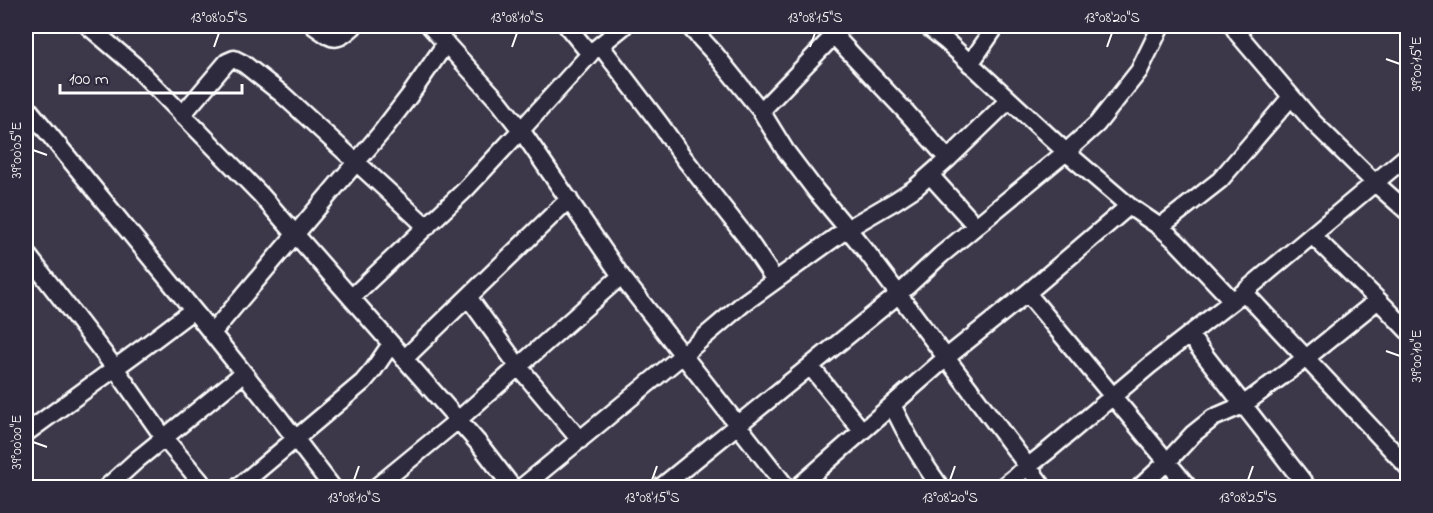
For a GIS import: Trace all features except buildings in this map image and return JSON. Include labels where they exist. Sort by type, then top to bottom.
[{"type":"street","points":[[88,26],[134,65],[261,195],[480,445],[513,488]]},
{"type":"street","points":[[314,26],[336,38],[354,26]]},
{"type":"street","points":[[430,26],[500,103],[521,130],[621,276],[787,488]]},
{"type":"street","points":[[567,26],[595,50],[660,124],[746,237],[775,280]]},
{"type":"street","points":[[351,298],[465,190],[595,50],[624,26]]},
{"type":"street","points":[[689,26],[761,111],[785,150],[899,294],[1044,488]]},
{"type":"street","points":[[927,26],[1066,152],[1128,206],[1160,227],[1306,358],[1407,467]]},
{"type":"street","points":[[970,63],[996,26]]},
{"type":"street","points":[[660,488],[899,294],[941,255],[1097,124],[1139,71],[1161,26]]},
{"type":"street","points":[[1233,26],[1314,122],[1407,212]]},
{"type":"street","points":[[761,111],[834,29],[948,159]]},
{"type":"street","points":[[212,333],[410,95],[446,42]]},
{"type":"street","points":[[182,115],[227,62],[234,59],[244,63],[282,94],[427,226]]},
{"type":"street","points":[[1160,227],[1220,180],[1291,97]]},
{"type":"street","points":[[521,488],[744,303],[847,229],[915,188],[1009,100]]},
{"type":"street","points":[[26,106],[212,333],[333,488]]},
{"type":"street","points":[[1001,488],[1238,296],[1407,155]]},
{"type":"street","points":[[930,175],[976,226]]},
{"type":"street","points":[[404,359],[569,199]]},
{"type":"street","points":[[797,488],[947,357],[1027,293],[1128,206]]},
{"type":"street","points":[[1312,235],[1407,331]]},
{"type":"street","points":[[26,253],[115,368],[164,438],[206,488]]},
{"type":"street","points":[[375,488],[458,420],[621,276]]},
{"type":"street","points":[[1027,293],[1190,488]]},
{"type":"street","points":[[468,297],[518,366],[580,440]]},
{"type":"street","points":[[1139,488],[1193,434],[1213,418],[1243,405],[1378,300]]},
{"type":"street","points":[[26,433],[193,310]]},
{"type":"street","points":[[1189,335],[1308,488]]},
{"type":"street","points":[[237,488],[363,382],[391,344]]},
{"type":"street","points":[[810,366],[862,431]]},
{"type":"street","points":[[106,488],[243,373]]},
{"type":"street","points":[[892,405],[923,462],[941,488]]}]
